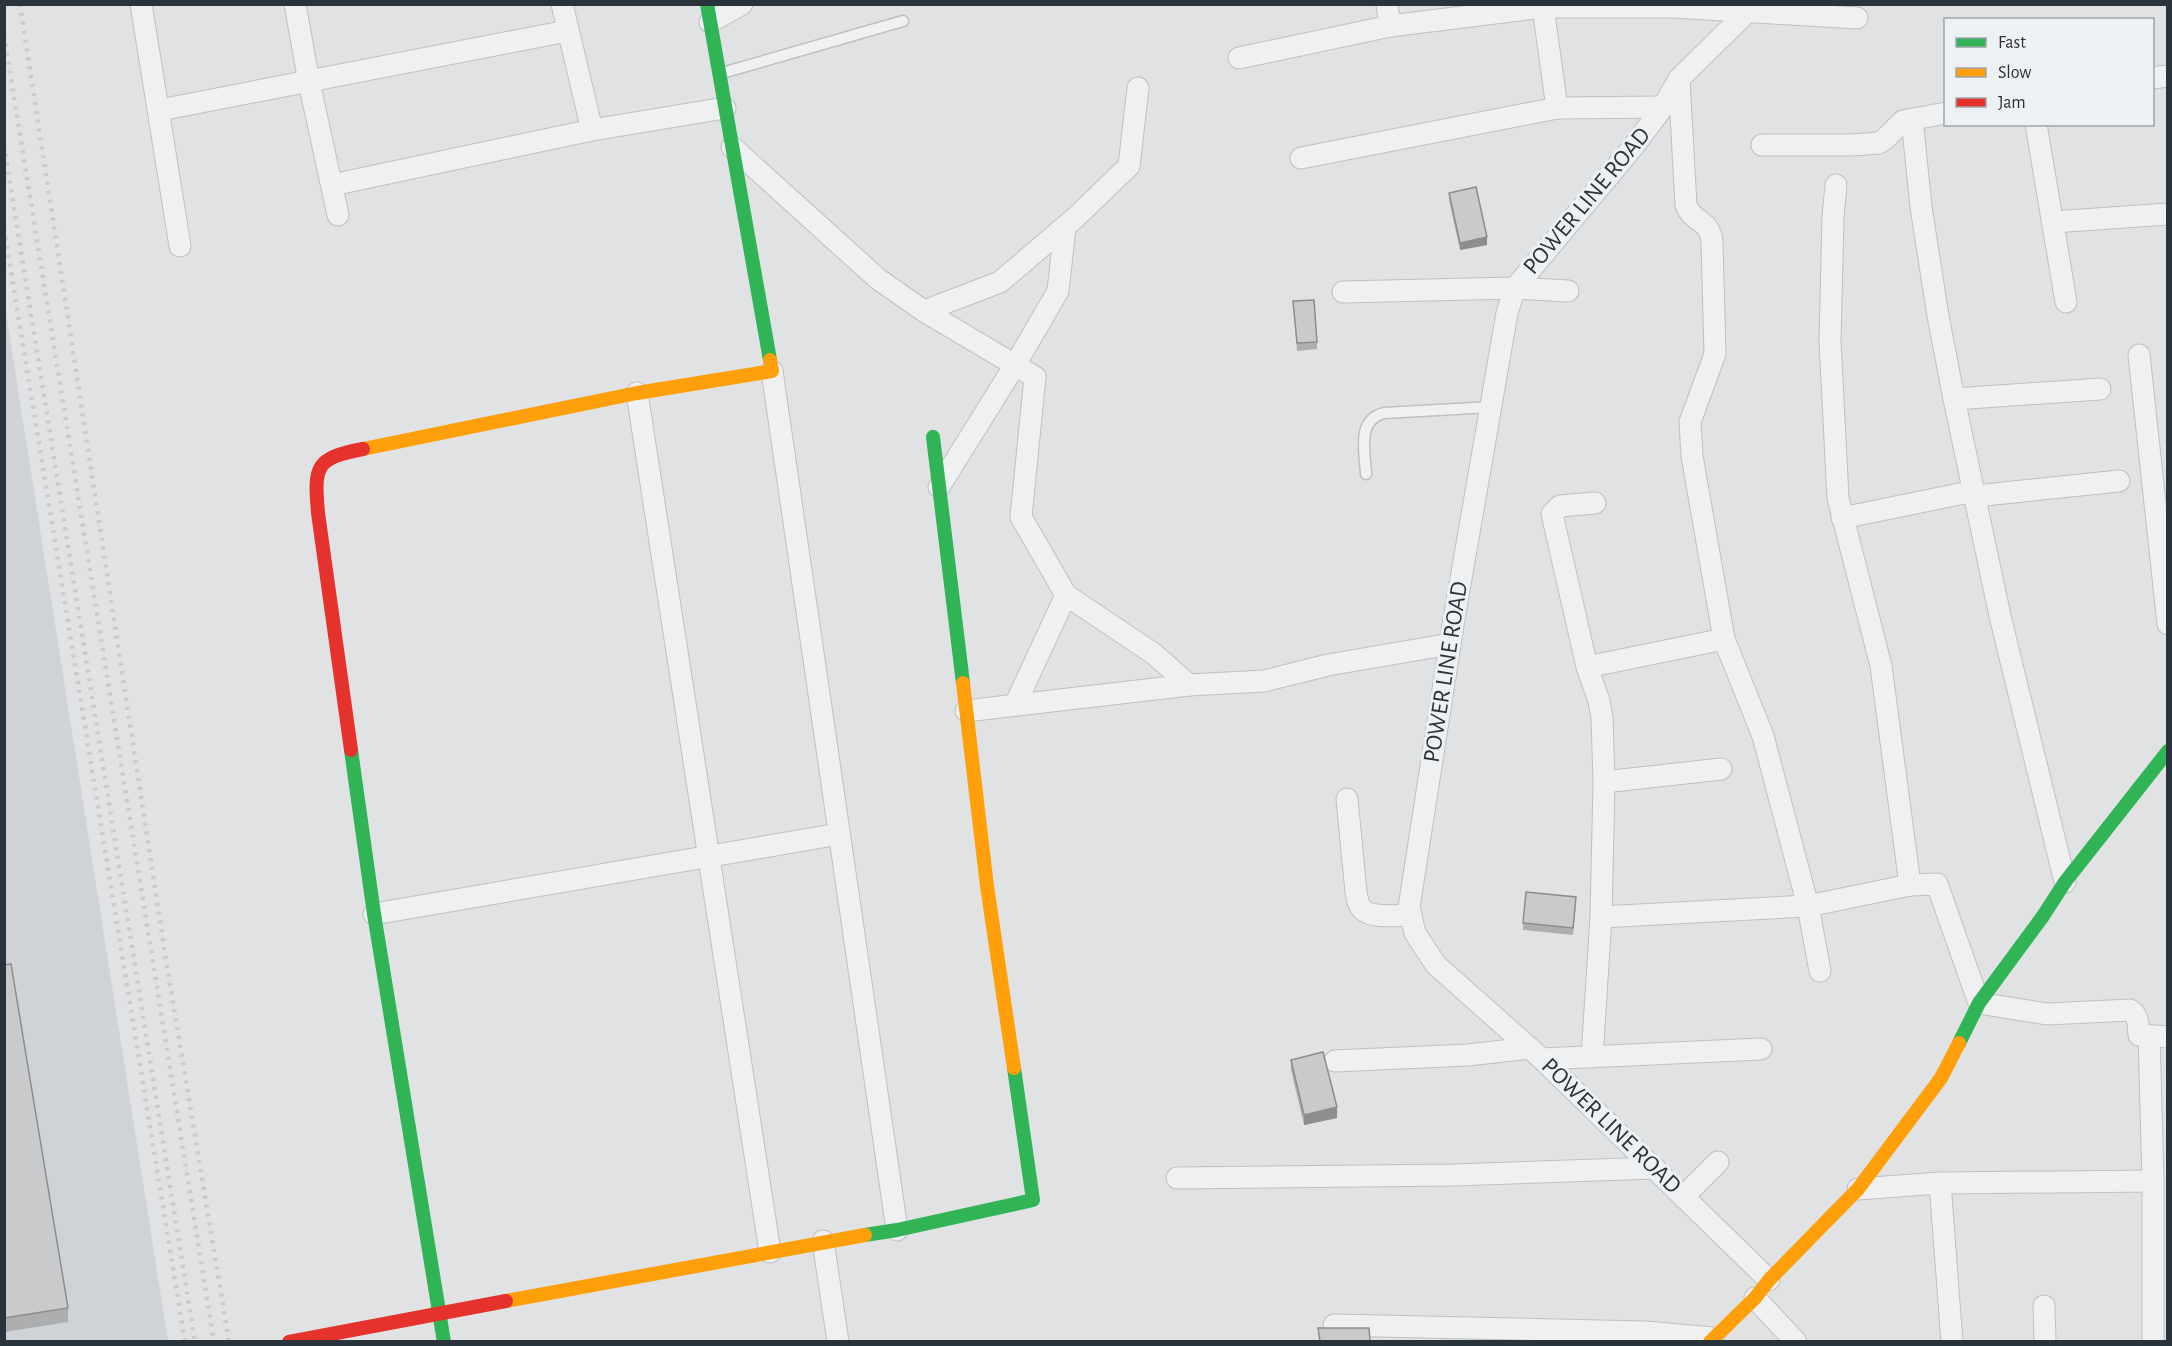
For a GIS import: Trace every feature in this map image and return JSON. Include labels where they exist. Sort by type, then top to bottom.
[{"type":"street","points":[[141,4],[180,246]]},
{"type":"street","points":[[295,4],[309,82],[338,215]]},
{"type":"street","points":[[562,4],[592,130]]},
{"type":"street","points":[[742,4],[708,13],[772,371],[897,1230]]},
{"type":"street","points":[[1387,4],[1390,26]]},
{"type":"street","points":[[1543,7],[1557,108]]},
{"type":"street","points":[[1239,58],[1390,26],[1543,7],[1750,8],[1857,18]]},
{"type":"street","name":"POWER LINE ROAD","points":[[1750,8],[1679,80],[1664,107],[1633,147],[1515,288],[1507,313],[1450,644],[1409,907],[1415,933],[1436,965],[1535,1054],[1769,1280]]},
{"type":"street","points":[[159,110],[567,31]]},
{"type":"street","points":[[1679,80],[1686,205],[1691,215],[1706,225],[1712,235],[1715,354],[1690,422],[1690,438],[1724,639],[1763,736],[1808,906],[1820,971]]},
{"type":"street","points":[[924,311],[1000,282],[1065,228],[1129,166],[1138,88]]},
{"type":"street","points":[[1300,158],[1557,108],[1664,107]]},
{"type":"street","points":[[332,185],[592,130],[725,108]]},
{"type":"street","points":[[1762,145],[1880,143],[1903,121],[1944,113]]},
{"type":"street","points":[[1912,119],[1920,207],[1954,399],[2000,616],[2065,882]]},
{"type":"street","points":[[2036,126],[2066,302]]},
{"type":"street","points":[[732,147],[878,279],[924,311],[1035,378],[1021,517],[1066,595],[1154,654],[1189,685]]},
{"type":"street","points":[[1836,185],[1830,341],[1838,498],[1881,666],[1910,885]]},
{"type":"street","points":[[2053,222],[2168,214]]},
{"type":"street","points":[[939,487],[1058,291],[1065,228]]},
{"type":"street","points":[[1343,292],[1515,288],[1568,291]]},
{"type":"street","points":[[2139,355],[2168,624]]},
{"type":"street","points":[[444,1341],[374,914],[318,513],[316,484],[319,469],[325,460],[342,453],[637,393],[772,371]]},
{"type":"street","points":[[1954,399],[2100,389]]},
{"type":"street","points":[[637,393],[770,1252]]},
{"type":"street","points":[[290,1341],[823,1241],[897,1230],[1033,1200],[987,886],[933,437]]},
{"type":"street","points":[[1842,518],[1975,493],[2118,481]]},
{"type":"street","points":[[1592,1056],[1601,916],[1604,782],[1602,718],[1599,701],[1587,667],[1552,514],[1560,506],[1595,503]]},
{"type":"street","points":[[1015,705],[1066,595]]},
{"type":"street","points":[[1587,667],[1724,639]]},
{"type":"street","points":[[966,711],[1189,685],[1264,681],[1328,665],[1450,644]]},
{"type":"street","points":[[1334,1325],[1387,1333],[1645,1332],[1711,1340],[1755,1298],[1769,1280],[1858,1189],[1941,1078],[1979,1002],[2043,916],[2065,882],[2168,751]]},
{"type":"street","points":[[1604,782],[1721,769]]},
{"type":"street","points":[[1347,799],[1356,892],[1360,905],[1364,910],[1375,915],[1411,915]]},
{"type":"street","points":[[374,914],[839,834]]},
{"type":"street","points":[[1601,916],[1808,906],[1910,885],[1937,884],[1979,1002]]},
{"type":"street","points":[[1979,1002],[2047,1014],[2130,1010],[2138,1020],[2139,1035],[2158,1036],[2153,1181],[2152,1341]]},
{"type":"street","points":[[1335,1061],[1468,1054],[1592,1056],[1761,1049]]},
{"type":"street","points":[[1684,1196],[1718,1162]]},
{"type":"street","points":[[1177,1178],[1466,1174],[1655,1168]]},
{"type":"street","points":[[1858,1189],[1940,1184],[2153,1181]]},
{"type":"street","points":[[1940,1184],[1952,1341]]},
{"type":"street","points":[[823,1241],[838,1341]]},
{"type":"street","points":[[1755,1298],[1796,1341]]},
{"type":"street","points":[[2044,1306],[2045,1341]]},
{"type":"lane","points":[[719,74],[903,21]]},
{"type":"lane","points":[[1366,474],[1364,437],[1366,427],[1373,417],[1384,413],[1491,407]]},
{"type":"shaded area","points":[[5,307],[168,1341],[5,1341]]},
{"type":"building","points":[[1476,187],[1487,237],[1460,243],[1449,193]]},
{"type":"building","points":[[1314,300],[1317,342],[1297,343],[1293,301]]},
{"type":"building","points":[[1526,892],[1576,897],[1573,928],[1523,923]]},
{"type":"building","points":[[11,964],[68,1308],[4,1318],[4,965]]},
{"type":"building","points":[[1323,1052],[1337,1107],[1304,1115],[1291,1060]]},
{"type":"building","points":[[1318,1328],[1369,1328],[1370,1341],[1320,1341]]},
{"type":"railway","points":[[20,4],[166,960],[229,1342]]},
{"type":"railway","points":[[4,35],[214,1342]]},
{"type":"railway","points":[[4,145],[195,1342]]},
{"type":"railway","points":[[4,228],[185,1342]]},
{"type":"traffic: fast","points":[[707,4],[770,360]]},
{"type":"traffic: fast","points":[[933,437],[963,683]]},
{"type":"traffic: fast","points":[[351,750],[374,914],[444,1342]]},
{"type":"traffic: fast","points":[[1959,1043],[1979,1003],[2065,882],[2168,751]]},
{"type":"traffic: fast","points":[[865,1235],[1033,1200],[1014,1068]]},
{"type":"traffic: slow","points":[[363,449],[637,393],[772,371],[770,360]]},
{"type":"traffic: slow","points":[[963,683],[987,886],[1014,1068]]},
{"type":"traffic: slow","points":[[1710,1342],[1858,1189],[1941,1078],[1959,1043]]},
{"type":"traffic: slow","points":[[506,1301],[865,1235]]},
{"type":"traffic: jam","points":[[351,750],[318,513],[317,484],[321,467],[327,461],[335,456],[363,449]]},
{"type":"traffic: jam","points":[[289,1342],[506,1301]]}]
